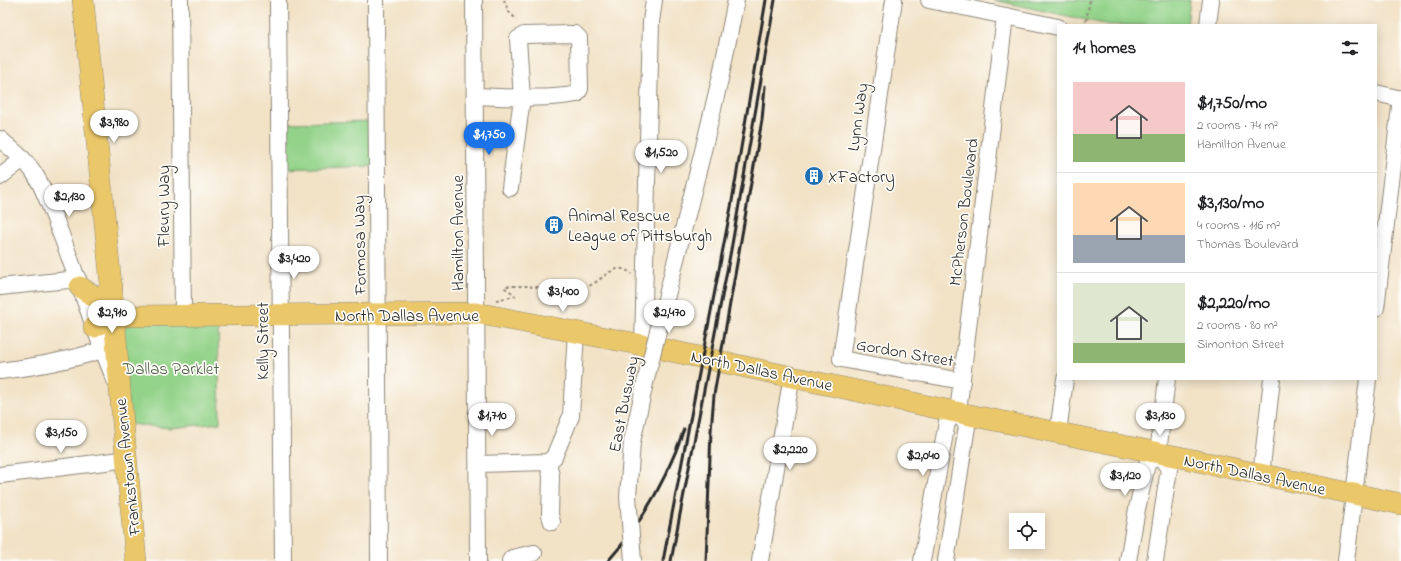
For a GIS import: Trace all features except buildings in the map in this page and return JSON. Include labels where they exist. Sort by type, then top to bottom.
[{"type":"main road","points":[[84,0],[112,287],[120,391]]},
{"type":"main road","points":[[79,283],[95,297],[104,296],[112,287]]},
{"type":"main road","name":"North Dallas Avenue","points":[[114,315],[476,313],[643,345],[1401,504]]},
{"type":"main road","points":[[94,327],[114,315]]},
{"type":"main road","name":"Frankstown Avenue","points":[[120,391],[136,561]]},
{"type":"street","name":"Fleury Way","points":[[180,0],[183,315]]},
{"type":"street","name":"Kelly Street","points":[[278,0],[283,561]]},
{"type":"street","name":"Formosa Way","points":[[376,0],[379,561]]},
{"type":"street","name":"Hamilton Avenue","points":[[474,0],[478,561]]},
{"type":"street","points":[[643,345],[651,22],[654,0]]},
{"type":"street","name":"East Busway","points":[[633,561],[628,498],[632,442],[645,383],[721,76],[736,0]]},
{"type":"street","name":"Lynn Way","points":[[841,359],[894,0]]},
{"type":"street","points":[[929,0],[1057,27]]},
{"type":"street","points":[[1208,24],[1211,0]]},
{"type":"street","name":"McPherson Boulevard","points":[[958,412],[1005,16]]},
{"type":"street","points":[[475,96],[522,98],[567,96],[577,94],[580,89],[579,38],[575,34],[524,35],[518,39],[522,98],[510,188]]},
{"type":"street","points":[[1377,93],[1401,99],[1377,300]]},
{"type":"street","name":"Frankstown Avenue","points":[[0,139],[23,159],[36,175],[48,200],[94,327],[120,391]]},
{"type":"street","points":[[0,177],[23,159]]},
{"type":"street","points":[[0,287],[79,283]]},
{"type":"street","points":[[478,464],[548,462],[554,458],[571,416],[576,332]]},
{"type":"street","points":[[0,371],[32,368],[103,350]]},
{"type":"street","name":"Gordon Street","points":[[841,359],[962,381]]},
{"type":"street","points":[[760,561],[792,376]]},
{"type":"street","points":[[1058,433],[1065,380]]},
{"type":"street","points":[[1128,561],[1147,464],[1158,453],[1167,380]]},
{"type":"street","points":[[1261,475],[1272,380]]},
{"type":"street","points":[[1346,561],[1368,380]]},
{"type":"street","points":[[922,561],[947,422],[958,412],[967,426],[946,561]]},
{"type":"street","points":[[1155,561],[1169,469],[1158,453]]},
{"type":"street","points":[[0,475],[127,458]]},
{"type":"street","points":[[548,462],[551,476],[550,515],[552,522]]},
{"type":"street","points":[[510,561],[512,558],[534,553]]},
{"type":"path","points":[[504,0],[509,12],[517,20]]},
{"type":"path","points":[[1086,21],[1090,0]]},
{"type":"path","points":[[493,300],[514,296],[514,294],[505,288],[505,286],[589,286],[616,269],[623,269],[633,275]]},
{"type":"green space","points":[[993,0],[1190,0],[1187,24],[1104,24]]},
{"type":"green space","points":[[376,121],[377,166],[283,169],[282,123]]},
{"type":"green space","name":"Dallas Parklet","points":[[218,320],[220,423],[170,428],[129,424],[121,321]]},
{"type":"railway","points":[[663,561],[731,207],[766,0]]},
{"type":"railway","points":[[671,561],[731,250],[775,0]]},
{"type":"railway","points":[[706,561],[711,431],[714,395],[762,120],[765,86]]},
{"type":"railway","points":[[608,561],[632,531],[653,499],[670,465],[684,429]]},
{"type":"place","name":"XFactory","points":[[814,176]]},
{"type":"place","name":"Animal Rescue League of Pittsburgh","points":[[554,225]]}]
